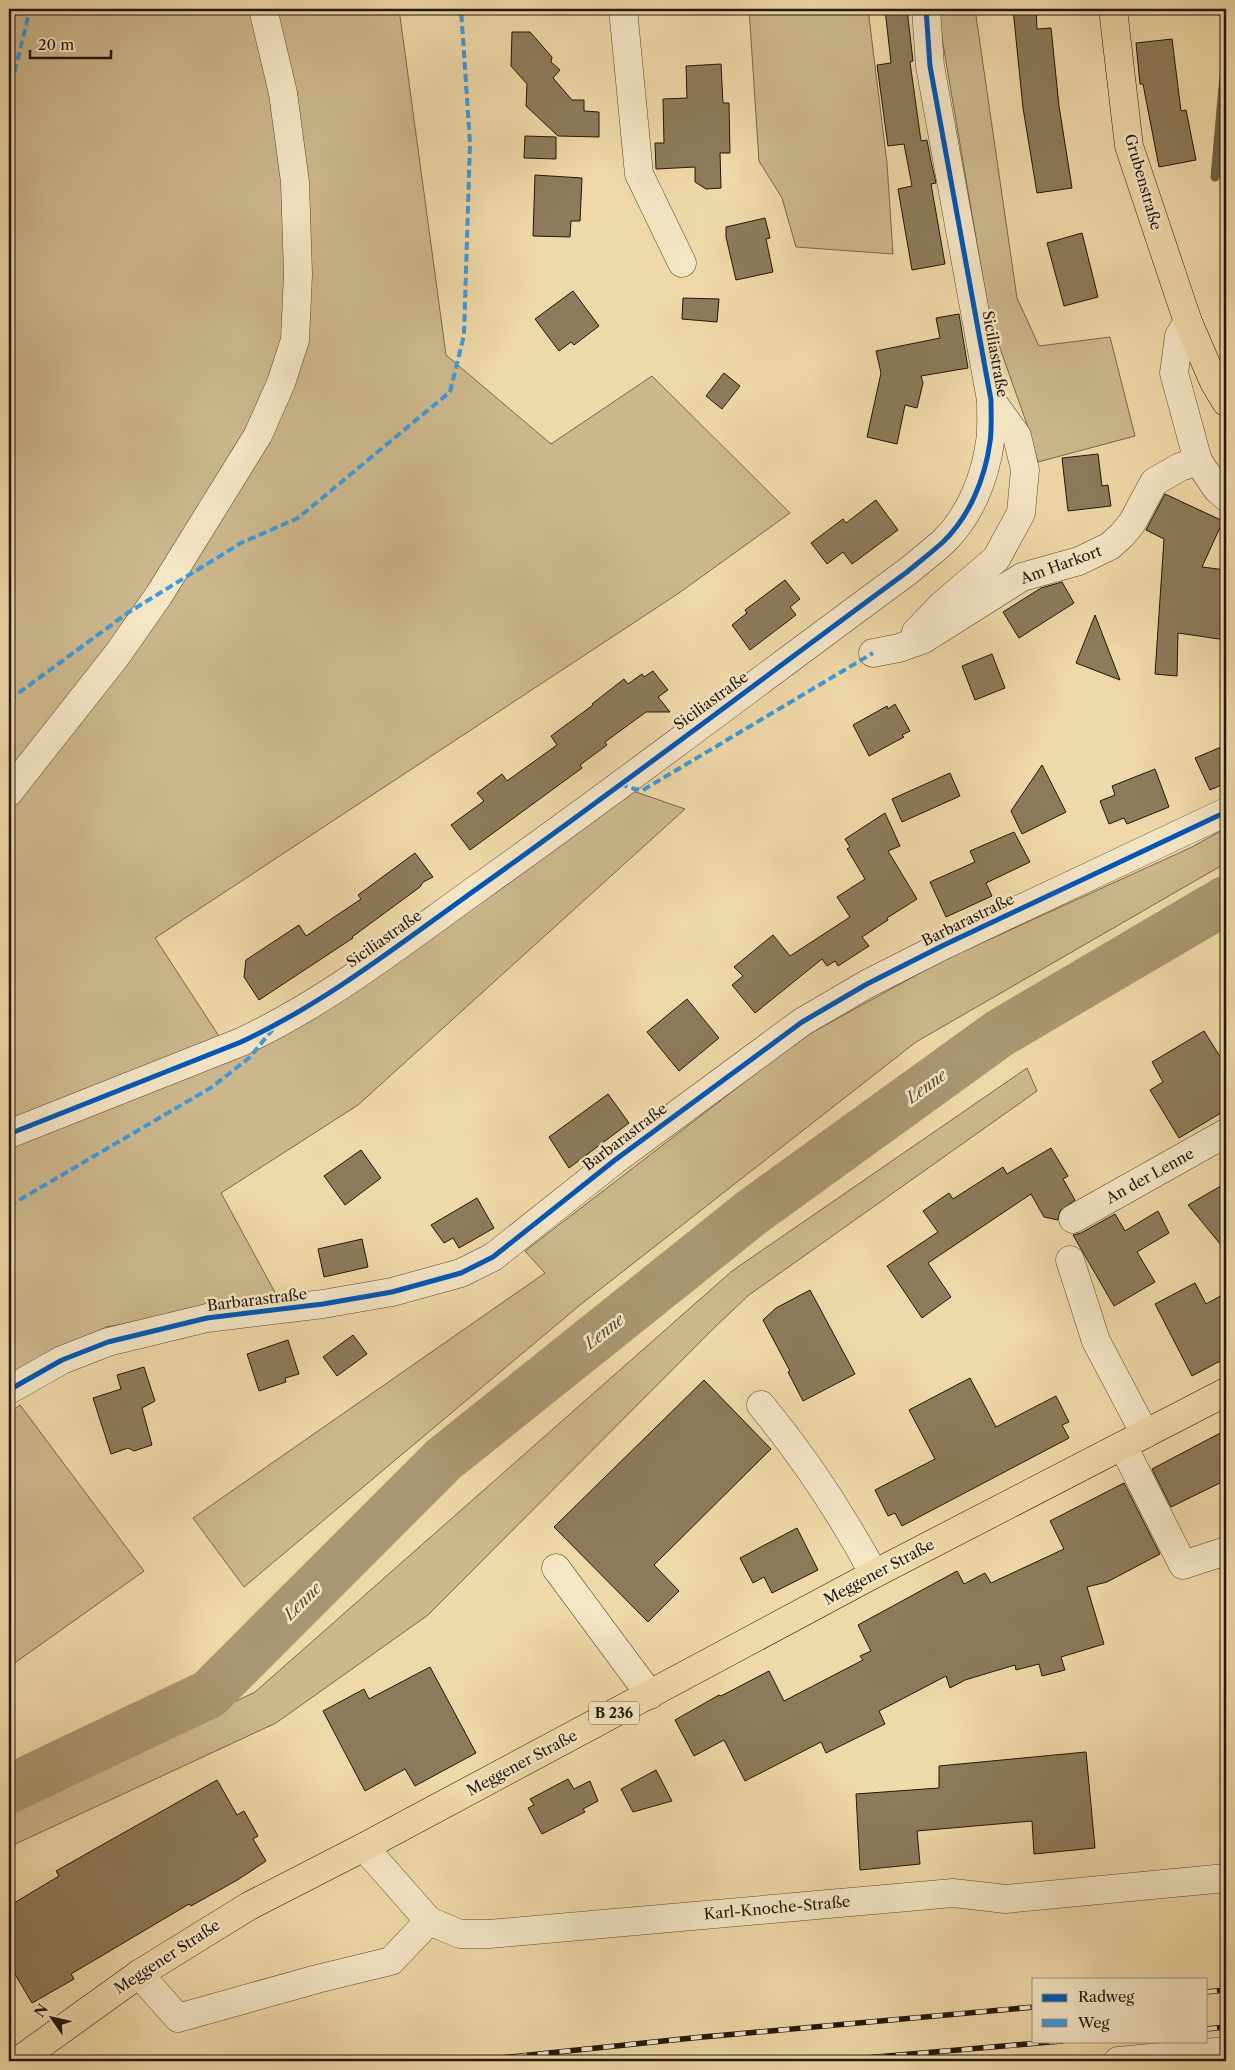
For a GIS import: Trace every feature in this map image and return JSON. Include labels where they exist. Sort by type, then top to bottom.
[{"type":"main road","name":"Grubenstraße","points":[[1113,9],[1129,146],[1188,322],[1214,382],[1226,402]]},
{"type":"main road","name":"Meggener Straße","points":[[18,2061],[139,1974],[241,1910],[364,1847],[874,1574],[1226,1392]]},
{"type":"street","points":[[9,792],[117,655],[160,594],[258,435],[281,383],[294,340],[298,274],[295,182],[283,93],[263,9]]},
{"type":"street","points":[[623,9],[639,174],[682,263]]},
{"type":"street","name":"Siciliastraße","points":[[9,1134],[241,1042],[275,1026],[329,994],[532,850],[907,572],[942,542],[960,522],[973,501],[985,469],[991,440],[991,400],[930,66],[926,9]]},
{"type":"street","points":[[1188,322],[1179,336],[1174,373],[1198,461],[1217,489],[1226,497]]},
{"type":"street","name":"Am Harkort","points":[[991,400],[1017,436],[1026,470],[1021,513],[996,559],[886,651],[924,639],[1022,577],[1079,561],[1110,546],[1132,523],[1154,482],[1180,467],[1198,461]]},
{"type":"street","name":"Barbarastraße","points":[[9,1390],[62,1360],[108,1342],[207,1318],[323,1304],[392,1292],[461,1273],[493,1257],[615,1160],[802,1022],[867,984],[944,945],[1226,812]]},
{"type":"street","name":"An der Lenne","points":[[1073,1219],[1226,1133]]},
{"type":"street","points":[[1070,1260],[1096,1341],[1183,1565],[1226,1551]]},
{"type":"street","points":[[761,1405],[795,1446],[849,1527],[874,1574]]},
{"type":"street","points":[[556,1568],[650,1694]]},
{"type":"street","name":"Karl-Knoche-Straße","points":[[364,1847],[429,1921],[460,1934],[489,1934],[954,1893],[1006,1899],[1226,1878]]},
{"type":"street","points":[[139,1974],[178,2018],[317,1979],[391,1961],[429,1921]]},
{"type":"street","points":[[1118,2061],[1226,2052]]},
{"type":"shaded area","points":[[9,9],[399,9],[446,355],[551,444],[652,376],[790,513],[679,593],[155,938],[232,1056],[633,791],[685,809],[358,1105],[221,1193],[278,1298],[106,1327],[9,1379]]},
{"type":"shaded area","points":[[749,9],[868,9],[887,163],[893,254],[796,247],[782,198],[759,161]]},
{"type":"shaded area","points":[[937,9],[975,9],[1017,298],[1039,346],[1110,337],[1135,436],[1038,462],[1029,430],[990,320]]},
{"type":"shaded area","points":[[1226,828],[1226,863],[916,1042],[580,1305],[244,1587],[193,1518],[545,1273],[525,1251],[802,1038],[940,962],[1192,847]]},
{"type":"shaded area","points":[[1027,1068],[1037,1091],[749,1295],[428,1615],[276,1723],[9,1847],[9,1812],[255,1692],[732,1271]]},
{"type":"shaded area","points":[[20,1405],[144,1571],[9,1667],[9,1413]]},
{"type":"building","points":[[885,9],[907,9],[913,61],[910,62],[921,141],[927,140],[936,183],[931,184],[945,264],[912,270],[898,189],[912,186],[904,144],[888,146],[877,65],[891,63]]},
{"type":"building","points":[[1013,9],[1036,9],[1037,29],[1051,28],[1059,106],[1072,188],[1037,193],[1023,108]]},
{"type":"building","points":[[512,32],[530,32],[552,57],[551,62],[560,70],[553,78],[572,100],[584,100],[584,111],[599,112],[599,137],[558,136],[526,106],[527,84],[511,66]]},
{"type":"building","points":[[1172,39],[1181,111],[1186,110],[1196,160],[1159,167],[1143,84],[1140,84],[1136,43]]},
{"type":"building","points":[[721,64],[723,103],[729,103],[730,153],[720,153],[721,188],[706,189],[695,182],[695,167],[656,169],[655,143],[664,143],[663,99],[687,98],[686,66]]},
{"type":"building","points":[[525,136],[556,137],[556,159],[524,158]]},
{"type":"building","points":[[535,175],[582,178],[580,221],[571,221],[570,237],[533,236]]},
{"type":"building","points":[[765,218],[770,238],[766,239],[773,272],[736,280],[726,237],[726,227]]},
{"type":"building","points":[[1082,233],[1098,297],[1064,306],[1047,243]]},
{"type":"building","points":[[573,291],[599,326],[574,345],[571,342],[559,351],[535,319]]},
{"type":"building","points":[[683,298],[719,299],[717,322],[682,319]]},
{"type":"building","points":[[959,314],[968,368],[921,376],[923,383],[917,408],[905,405],[897,444],[867,437],[881,373],[876,351],[940,338],[936,318]]},
{"type":"building","points":[[724,373],[740,386],[722,409],[706,396]]},
{"type":"building","points":[[1098,454],[1102,486],[1108,485],[1111,506],[1068,511],[1062,458]]},
{"type":"building","points":[[1165,494],[1223,521],[1202,567],[1226,570],[1226,640],[1178,633],[1177,676],[1155,674],[1164,539],[1146,530]]},
{"type":"building","points":[[876,500],[898,530],[852,564],[843,552],[827,564],[811,543],[843,519],[846,523]]},
{"type":"building","points":[[785,580],[800,599],[790,607],[796,615],[750,650],[732,625],[747,613],[745,610]]},
{"type":"building","points":[[1062,582],[1074,603],[1019,638],[1003,612],[1041,588]]},
{"type":"building","points":[[1095,615],[1120,680],[1076,663]]},
{"type":"building","points":[[992,654],[1005,688],[975,700],[962,666]]},
{"type":"building","points":[[653,671],[668,690],[658,697],[670,712],[646,712],[605,742],[607,745],[580,765],[582,768],[470,850],[451,825],[484,801],[477,793],[502,774],[507,781],[557,745],[551,736],[624,679],[628,684],[642,674],[644,677]]},
{"type":"building","points":[[895,704],[910,731],[902,735],[904,737],[869,756],[853,725],[887,706],[888,709]]},
{"type":"building","points":[[1226,745],[1226,783],[1210,790],[1195,758]]},
{"type":"building","points":[[1042,765],[1066,812],[1022,834],[1011,811]]},
{"type":"building","points":[[1155,769],[1169,807],[1127,824],[1124,818],[1109,824],[1100,801],[1115,795],[1112,786]]},
{"type":"building","points":[[950,773],[960,796],[902,822],[892,799]]},
{"type":"building","points":[[885,813],[900,846],[888,851],[917,899],[862,937],[869,946],[838,966],[835,961],[827,966],[822,959],[755,1013],[732,985],[743,976],[734,967],[773,935],[790,956],[850,917],[837,897],[865,879],[847,849],[850,847],[845,839]]},
{"type":"building","points":[[1014,832],[1030,862],[986,883],[992,896],[946,917],[930,882],[975,862],[970,851]]},
{"type":"building","points":[[415,853],[433,877],[423,882],[420,887],[353,938],[259,1000],[244,977],[246,960],[299,925],[306,936],[361,899],[358,895]]},
{"type":"building","points":[[687,999],[719,1038],[679,1071],[647,1032]]},
{"type":"building","points":[[1204,1031],[1226,1066],[1226,1110],[1179,1138],[1150,1090],[1163,1082],[1152,1062]]},
{"type":"building","points":[[608,1094],[629,1123],[569,1168],[549,1137]]},
{"type":"building","points":[[1051,1148],[1068,1176],[1063,1179],[1075,1200],[1060,1211],[1058,1220],[1044,1217],[1031,1194],[928,1263],[951,1297],[922,1318],[887,1266],[938,1232],[923,1211],[949,1193],[953,1199],[1003,1167],[1007,1174]]},
{"type":"building","points":[[361,1150],[381,1178],[345,1205],[324,1176]]},
{"type":"building","points":[[1226,1183],[1226,1251],[1188,1205]]},
{"type":"building","points":[[477,1198],[494,1228],[459,1248],[453,1238],[444,1243],[431,1225]]},
{"type":"building","points":[[1158,1211],[1169,1233],[1137,1252],[1155,1282],[1114,1306],[1073,1235],[1081,1233],[1115,1214],[1125,1231]]},
{"type":"building","points":[[362,1239],[368,1267],[324,1277],[318,1249]]},
{"type":"building","points":[[1195,1283],[1206,1304],[1226,1293],[1226,1358],[1192,1376],[1155,1304]]},
{"type":"building","points":[[810,1290],[855,1374],[803,1401],[788,1372],[790,1371],[763,1320],[776,1308]]},
{"type":"building","points":[[353,1335],[367,1354],[337,1376],[323,1357]]},
{"type":"building","points":[[288,1340],[299,1374],[285,1378],[286,1382],[259,1391],[247,1354]]},
{"type":"building","points":[[144,1367],[155,1401],[142,1408],[152,1445],[134,1451],[128,1448],[111,1454],[93,1398],[121,1389],[117,1375]]},
{"type":"building","points":[[970,1378],[996,1427],[1056,1396],[1069,1422],[1062,1425],[1069,1438],[902,1526],[895,1513],[888,1516],[875,1490],[935,1459],[909,1410]]},
{"type":"building","points":[[704,1380],[771,1449],[654,1565],[679,1591],[648,1622],[554,1527]]},
{"type":"building","points":[[1226,1430],[1226,1480],[1171,1507],[1152,1469]]},
{"type":"building","points":[[1124,1483],[1160,1554],[1107,1582],[1087,1587],[1104,1644],[1061,1657],[1065,1670],[1042,1676],[1039,1664],[1016,1670],[1015,1665],[965,1680],[950,1688],[946,1676],[879,1711],[885,1724],[826,1753],[821,1742],[745,1781],[724,1740],[694,1756],[675,1720],[719,1695],[721,1696],[769,1671],[784,1701],[863,1660],[860,1656],[871,1651],[858,1625],[957,1571],[964,1584],[985,1573],[991,1583],[1064,1549],[1050,1521]]},
{"type":"building","points":[[797,1528],[818,1570],[772,1593],[764,1577],[753,1583],[740,1558]]},
{"type":"building","points":[[430,1667],[476,1753],[415,1786],[405,1769],[365,1791],[323,1711],[364,1689],[369,1699]]},
{"type":"building","points":[[1086,1752],[1095,1848],[1034,1854],[1032,1821],[917,1831],[920,1864],[860,1870],[856,1794],[939,1788],[939,1766]]},
{"type":"building","points":[[656,1770],[672,1801],[633,1812],[621,1789]]},
{"type":"building","points":[[568,1779],[574,1789],[590,1781],[598,1801],[583,1809],[585,1812],[542,1834],[528,1808],[534,1805],[530,1799]]},
{"type":"building","points":[[217,1780],[237,1815],[244,1811],[258,1836],[253,1839],[266,1861],[239,1879],[191,1906],[189,1904],[71,1974],[74,1979],[32,2003],[9,1964],[9,1906],[59,1876],[56,1871]]},
{"type":"waterway","points":[[1215,177],[1226,54]]},
{"type":"waterway","name":"Lenne","points":[[9,1789],[209,1694],[444,1459],[751,1213],[1000,1033],[1226,900]]},
{"type":"railway","points":[[1208,1992],[1226,1990]]},
{"type":"railway","points":[[472,2061],[692,2038],[1032,2007]]},
{"type":"railway","points":[[1208,2029],[1226,2027]]},
{"type":"railway","points":[[830,2061],[1050,2042]]},
{"type":"marked path","points":[[9,95],[30,9]]},
{"type":"marked path","points":[[9,700],[129,612],[241,543],[298,518],[450,392],[464,335],[470,143],[461,9]]},
{"type":"marked path","points":[[620,784],[643,790],[873,653]]},
{"type":"marked path","points":[[9,1206],[212,1087],[249,1058],[273,1029]]},
{"type":"cycle path","points":[[9,1134],[241,1042],[303,1009],[363,971],[640,770],[907,572],[953,532],[975,496],[988,456],[991,437],[991,400],[930,66],[926,9]]},
{"type":"cycle path","points":[[9,1390],[62,1360],[108,1342],[207,1318],[323,1304],[392,1292],[461,1273],[493,1257],[615,1160],[802,1022],[867,984],[944,945],[1226,812]]}]
